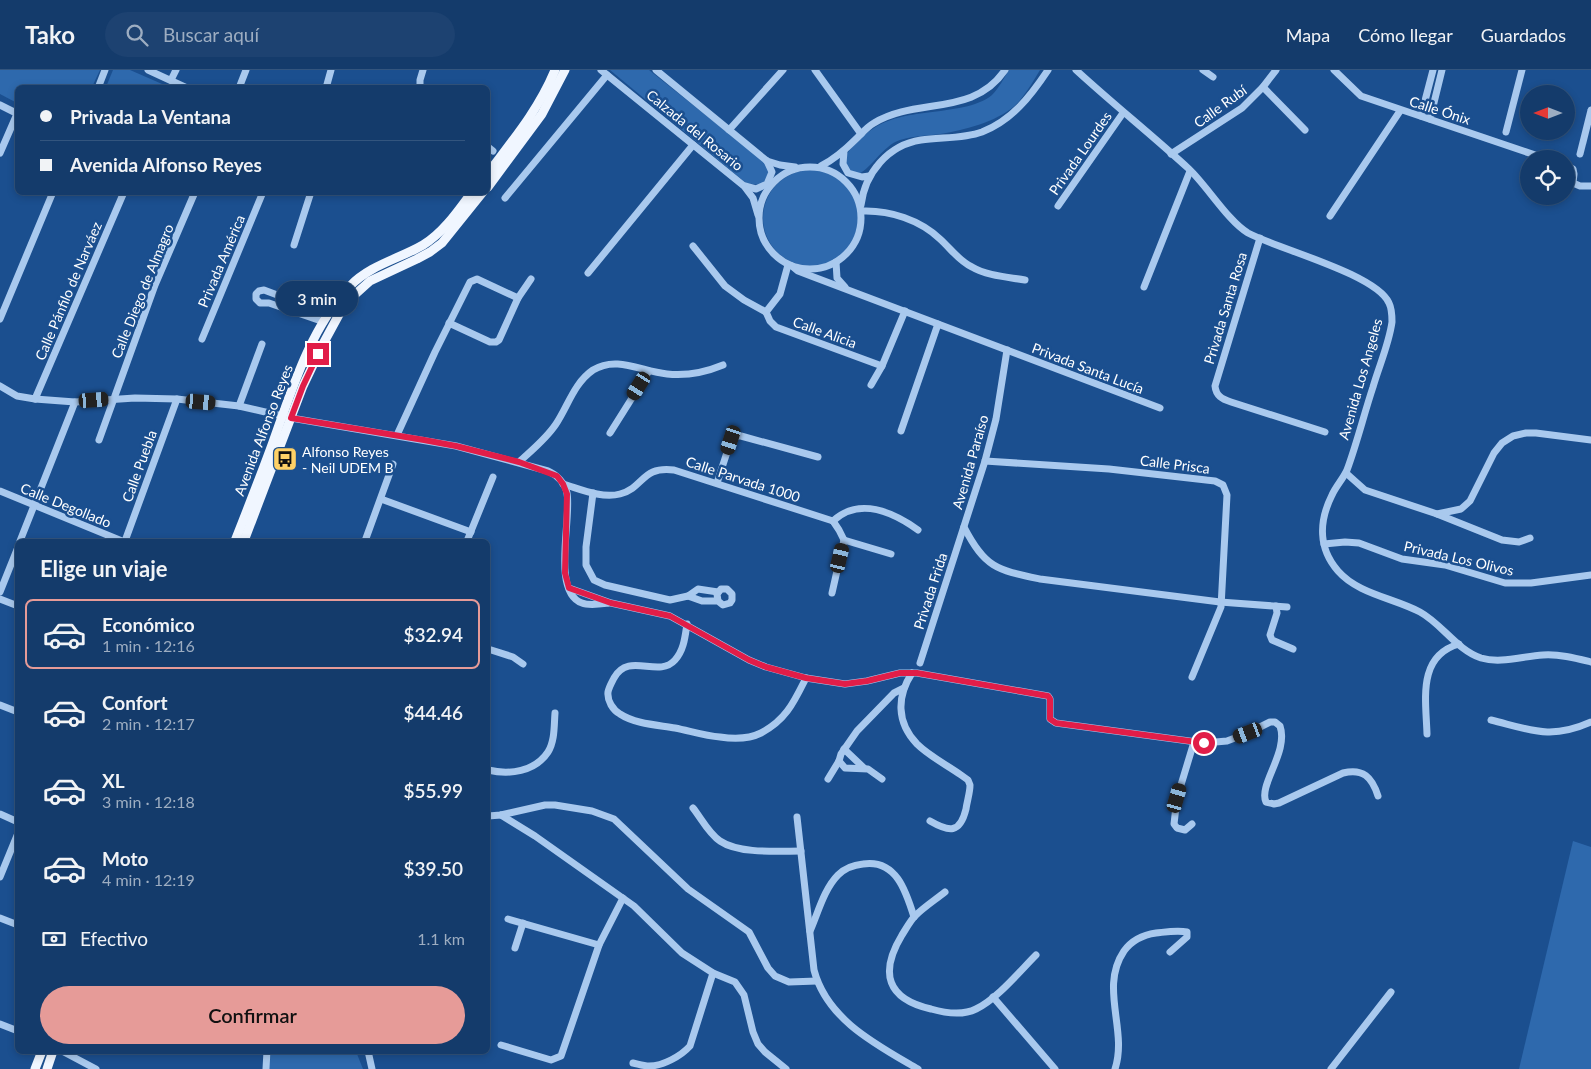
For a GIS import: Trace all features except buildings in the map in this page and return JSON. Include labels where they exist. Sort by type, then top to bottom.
[{"type":"main road","points":[[490,170],[533,114],[555,70]]},
{"type":"main road","points":[[490,184],[542,114],[565,70]]},
{"type":"main road","name":"Avenida Alfonso Reyes","points":[[245,539],[287,417],[294,382],[326,318],[343,294],[366,273],[419,247],[435,236],[448,223],[470,195]]},
{"type":"main road","name":"Avenida Alfonso Reyes","points":[[236,539],[287,417],[322,344],[342,309],[370,281],[417,259],[442,243],[481,195]]},
{"type":"main road","points":[[35,1069],[41,1054]]},
{"type":"main road","points":[[47,1069],[52,1054]]},
{"type":"street","points":[[99,85],[106,70]]},
{"type":"street","points":[[148,70],[181,85]]},
{"type":"street","points":[[171,80],[176,70]]},
{"type":"street","points":[[240,85],[246,70]]},
{"type":"street","points":[[327,85],[331,70]]},
{"type":"street","points":[[420,85],[423,70]]},
{"type":"street","name":"Calzada del Rosario","points":[[656,70],[767,160],[780,165],[798,167]]},
{"type":"street","points":[[729,130],[784,70]]},
{"type":"street","points":[[815,70],[861,134]]},
{"type":"street","name":"Calzada del Rosario","points":[[759,220],[762,203],[770,188],[782,175],[798,167],[807,165],[821,166],[836,158],[874,123],[890,116],[913,109],[961,101],[977,96],[990,88],[1005,70]]},
{"type":"street","points":[[790,265],[812,268],[836,262],[846,255],[857,240],[862,223],[863,192],[869,176],[891,152],[908,142],[970,135],[988,129],[1017,110],[1029,98],[1048,70]]},
{"type":"street","name":"Avenida Los Angeles","points":[[1076,70],[1190,171],[1240,227],[1260,238],[1354,276],[1386,297],[1392,314],[1390,328],[1346,473],[1333,493],[1322,522],[1324,544]]},
{"type":"street","points":[[1203,70],[1213,77]]},
{"type":"street","name":"Calle Rubí","points":[[1171,154],[1231,116],[1254,97],[1276,70]]},
{"type":"street","name":"Calle Ónix","points":[[1334,70],[1361,96],[1400,111],[1421,116],[1521,150]]},
{"type":"street","points":[[1421,116],[1433,70]]},
{"type":"street","points":[[1430,119],[1442,70]]},
{"type":"street","points":[[1506,132],[1522,70]]},
{"type":"street","points":[[505,198],[604,73]]},
{"type":"street","name":"Calzada del Rosario","points":[[604,73],[744,186],[753,198],[760,230],[767,247],[773,254],[790,265]]},
{"type":"street","points":[[1263,87],[1305,130]]},
{"type":"street","points":[[0,105],[15,113]]},
{"type":"street","points":[[1580,154],[1591,110]]},
{"type":"street","points":[[1330,216],[1400,111]]},
{"type":"street","name":"Privada Lourdes","points":[[1058,206],[1123,113]]},
{"type":"street","points":[[0,153],[15,119]]},
{"type":"street","points":[[588,273],[693,146]]},
{"type":"street","points":[[844,151],[843,164],[848,173],[862,177],[869,176]]},
{"type":"street","points":[[744,186],[756,190],[768,184],[772,172],[767,160]]},
{"type":"street","points":[[821,166],[842,177],[853,190],[861,208]]},
{"type":"street","points":[[1144,287],[1190,171]]},
{"type":"street","points":[[1575,184],[1591,186]]},
{"type":"street","points":[[0,319],[52,195]]},
{"type":"street","name":"Calle Pánfilo de Narváez","points":[[35,399],[123,195]]},
{"type":"street","name":"Calle Diego de Almagro","points":[[100,440],[155,285],[194,195]]},
{"type":"street","name":"Privada América","points":[[202,339],[262,195]]},
{"type":"street","points":[[294,245],[310,195]]},
{"type":"street","points":[[861,208],[891,213],[915,222],[940,238],[956,255],[972,267],[989,273],[1025,280]]},
{"type":"street","name":"Privada Santa Rosa","points":[[1260,238],[1215,386],[1216,393],[1224,399],[1325,432]]},
{"type":"street","name":"Calle Alicia","points":[[693,246],[725,286],[744,300],[766,312],[770,321],[776,327],[882,366]]},
{"type":"street","points":[[836,262],[837,278],[847,289]]},
{"type":"street","points":[[790,265],[802,273],[1007,350]]},
{"type":"street","points":[[766,312],[780,294],[790,265]]},
{"type":"street","points":[[397,435],[470,282],[474,279],[518,298]]},
{"type":"street","points":[[449,324],[490,342],[496,342],[499,340],[518,298],[531,279]]},
{"type":"street","points":[[264,290],[326,318],[269,303],[260,303],[256,299],[256,294],[264,290]]},
{"type":"street","points":[[871,385],[882,366],[905,311]]},
{"type":"street","points":[[901,431],[938,324]]},
{"type":"street","points":[[239,406],[262,344]]},
{"type":"street","name":"Privada Santa Lucía","points":[[1007,350],[1160,408]]},
{"type":"street","name":"Avenida Paraíso","points":[[1007,350],[996,419],[964,527],[972,542],[987,562],[1012,573],[1040,579],[1220,602],[1286,607]]},
{"type":"street","points":[[519,462],[547,437],[581,381],[595,369],[606,364],[620,364],[649,371],[681,374],[723,365]]},
{"type":"street","points":[[610,433],[649,371]]},
{"type":"street","points":[[0,386],[17,396],[35,399],[75,402],[113,399],[177,399],[239,406],[287,417],[456,446],[519,462],[553,474],[563,484],[567,494],[565,573],[569,588],[611,603],[659,613],[687,624],[749,660],[766,667],[806,678],[845,684],[900,673],[915,673],[1048,696],[1050,699],[1050,719],[1056,723],[1194,742],[1227,741],[1270,722],[1280,726],[1282,744],[1264,794],[1265,800],[1269,804],[1285,801],[1342,774],[1354,771],[1360,772],[1370,779],[1378,796]]},
{"type":"street","name":"Calle Puebla","points":[[125,539],[177,399]]},
{"type":"street","points":[[21,539],[75,402]]},
{"type":"street","points":[[1437,514],[1461,509],[1470,501],[1494,453],[1502,443],[1514,436],[1536,433],[1591,440]]},
{"type":"street","points":[[717,483],[731,440],[735,436],[818,457]]},
{"type":"street","name":"Calle Prisca","points":[[985,461],[1109,469],[1215,481],[1225,488],[1221,607],[1192,677]]},
{"type":"street","points":[[366,539],[393,464]]},
{"type":"street","name":"Calle Parvada 1000","points":[[563,484],[593,493],[619,494],[635,486],[649,473],[674,470],[833,521]]},
{"type":"street","points":[[1346,473],[1365,490],[1437,514],[1502,540],[1519,542],[1530,538]]},
{"type":"street","points":[[468,539],[493,477]]},
{"type":"street","name":"Calle Degollado","points":[[0,491],[119,539]]},
{"type":"street","points":[[593,493],[586,547],[586,565],[594,580],[605,585],[670,600],[688,596],[698,589],[718,592]]},
{"type":"street","points":[[381,499],[471,532]]},
{"type":"street","points":[[832,593],[844,540],[833,521],[839,515],[847,511],[871,509],[899,517],[918,530]]},
{"type":"street","name":"Privada Frida","points":[[920,662],[964,527]]},
{"type":"street","points":[[844,540],[891,554]]},
{"type":"street","name":"Privada Los Olivos","points":[[1324,544],[1359,543],[1402,559],[1444,566],[1505,583],[1531,583],[1591,575]]},
{"type":"street","points":[[1324,544],[1333,565],[1349,581],[1363,589],[1427,616],[1458,644],[1476,656],[1498,661],[1555,655],[1591,662]]},
{"type":"street","points":[[0,592],[15,554]]},
{"type":"street","points":[[688,596],[702,601],[718,601],[726,604],[730,603],[733,597],[732,594],[724,588],[716,596],[718,601]]},
{"type":"street","points":[[0,599],[15,605]]},
{"type":"street","points":[[1276,606],[1277,613],[1270,635],[1272,640],[1293,649]]},
{"type":"street","points":[[687,624],[680,654],[671,664],[657,667],[629,666],[617,673],[608,692],[611,704],[622,716],[719,737],[741,738],[752,736],[760,734],[780,720],[793,704],[806,678]]},
{"type":"street","points":[[1427,734],[1427,676],[1438,656],[1458,644]]},
{"type":"street","points":[[490,650],[513,657],[524,664]]},
{"type":"street","points":[[915,673],[904,688],[900,705],[901,714],[911,736],[922,748],[966,778],[970,785],[964,818],[961,824],[953,829],[947,829],[930,821]]},
{"type":"street","points":[[828,779],[839,762],[844,749],[857,732],[894,693],[904,688]]},
{"type":"street","points":[[0,705],[15,711]]},
{"type":"street","points":[[490,770],[512,773],[520,771],[542,759],[548,752],[554,736],[555,713]]},
{"type":"street","points":[[1491,720],[1547,733],[1564,732],[1591,722]]},
{"type":"street","points":[[1192,824],[1185,830],[1177,828],[1174,824],[1177,798],[1194,742]]},
{"type":"street","points":[[844,749],[864,768]]},
{"type":"street","points":[[839,762],[846,768],[868,769],[882,779]]},
{"type":"street","points":[[490,816],[544,805],[555,805],[592,810],[614,818],[688,889],[749,932],[768,968],[775,976],[789,982],[817,981]]},
{"type":"street","points":[[693,808],[715,837],[729,846],[743,849],[801,851]]},
{"type":"street","points":[[0,814],[15,821]]},
{"type":"street","points":[[501,815],[535,836],[634,906],[682,953],[712,974],[735,982],[744,996],[758,1044],[786,1069]]},
{"type":"street","points":[[798,816],[817,981],[841,1015],[858,1032],[918,1069]]},
{"type":"street","points":[[0,877],[15,840]]},
{"type":"street","points":[[810,932],[822,903],[838,876],[847,868],[868,863],[878,864],[888,869],[896,877],[904,888],[914,917]]},
{"type":"street","points":[[945,892],[914,917],[898,943],[892,959],[890,981],[894,990],[902,998],[929,1009],[957,1013],[970,1012],[993,997],[1036,955]]},
{"type":"street","points":[[501,1045],[551,1060],[561,1056],[599,945],[623,898]]},
{"type":"street","points":[[0,918],[15,924]]},
{"type":"street","points":[[508,919],[599,945]]},
{"type":"street","points":[[515,948],[523,924]]},
{"type":"street","points":[[1115,1069],[1119,1038],[1113,988],[1115,970],[1119,959],[1128,945],[1138,937],[1170,932],[1187,932],[1187,937],[1170,952]]},
{"type":"street","points":[[633,1063],[652,1066],[668,1061],[690,1046],[712,974]]},
{"type":"street","points":[[1331,1069],[1390,992]]},
{"type":"street","points":[[993,997],[1055,1069]]},
{"type":"street","points":[[0,1024],[15,1030]]},
{"type":"street","points":[[68,1054],[96,1069]]},
{"type":"street","points":[[266,1069],[267,1054]]},
{"type":"street","points":[[369,1054],[372,1069]]},
{"type":"shaded area","points":[[0,70],[100,70],[93,85],[15,85],[15,102],[0,94]]},
{"type":"shaded area","points":[[113,70],[130,70],[164,85],[107,85]]},
{"type":"shaded area","points":[[610,70],[649,70],[767,164],[768,174],[766,179],[759,185],[746,183]]},
{"type":"shaded area","points":[[1009,70],[1040,70],[1021,99],[1006,112],[986,122],[965,129],[900,140],[888,147],[866,169],[856,175],[847,168],[845,156],[859,141],[885,122],[975,104],[995,92]]},
{"type":"shaded area","points":[[811,170],[829,174],[845,184],[855,200],[859,218],[855,236],[845,252],[829,262],[811,266],[793,262],[777,252],[767,236],[763,218],[767,200],[777,184],[793,174]]},
{"type":"shaded area","points":[[1573,841],[1591,847],[1591,1069],[1519,1069]]},
{"type":"shaded area","points":[[271,1054],[357,1054],[363,1069],[269,1069]]},
{"type":"place","name":"Alfonso Reyes - Neil UDEM B","points":[[285,459]]},
{"type":"route","points":[[318,354],[291,418],[456,446],[519,462],[548,471],[557,476],[561,480],[567,494],[565,573],[569,588],[611,603],[670,616],[749,660],[766,667],[806,678],[845,684],[900,673],[917,673],[1048,696],[1050,699],[1050,719],[1056,723],[1204,743]]}]
